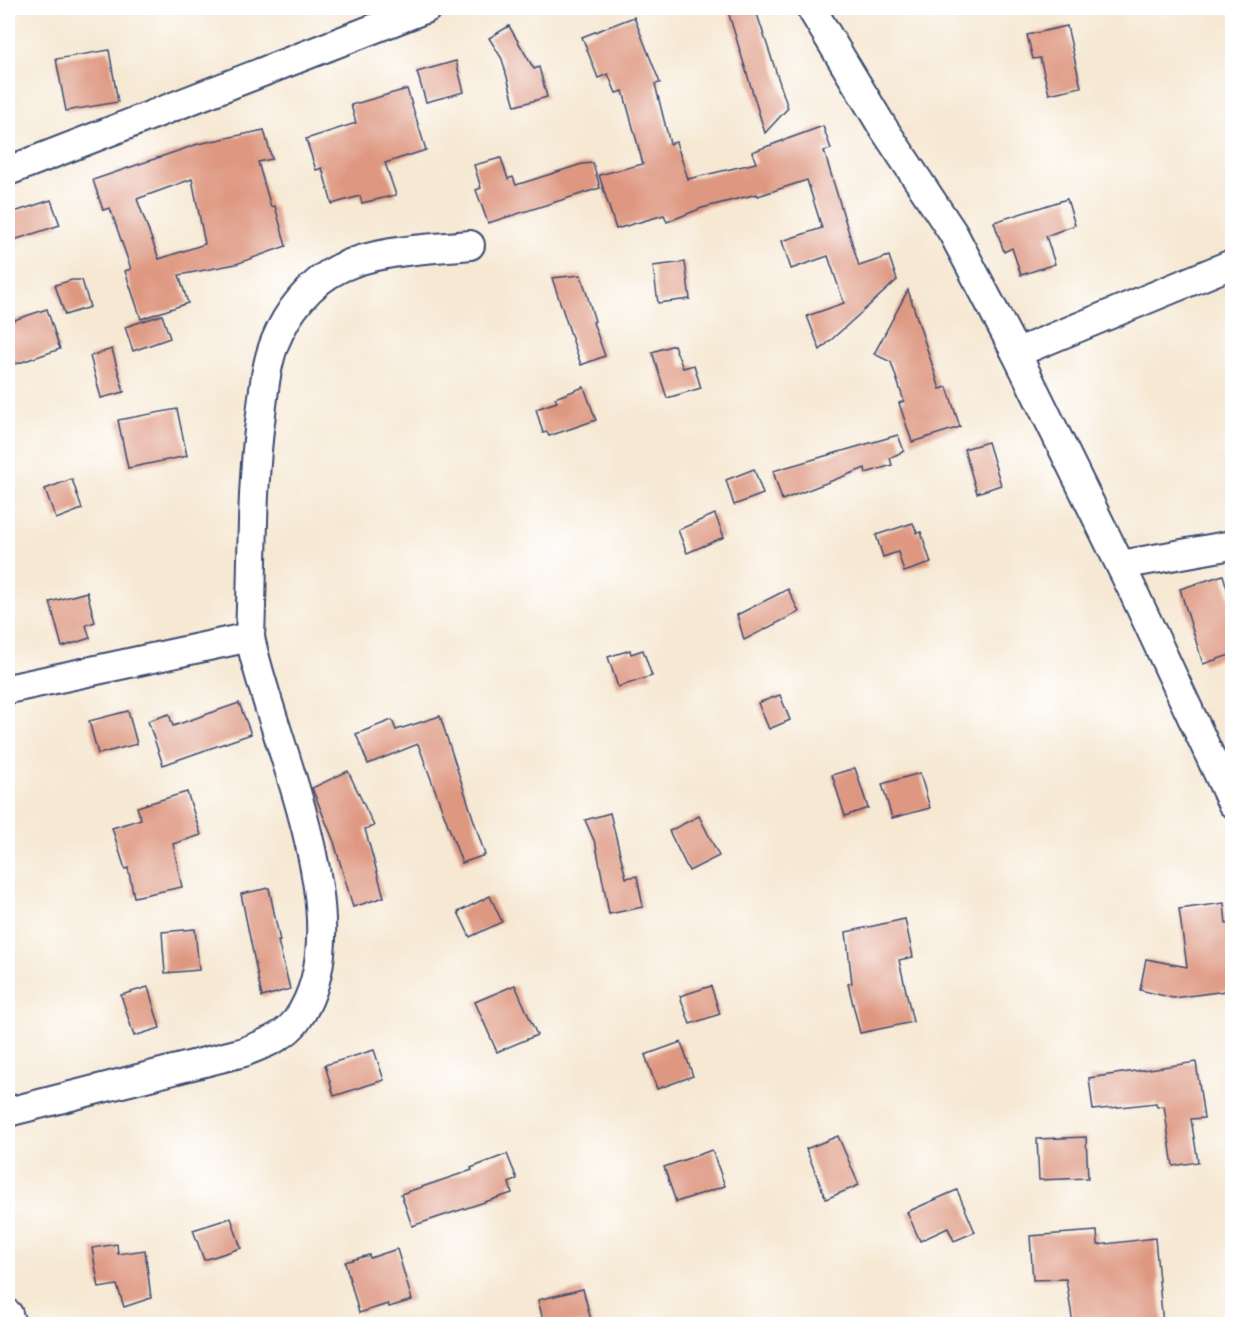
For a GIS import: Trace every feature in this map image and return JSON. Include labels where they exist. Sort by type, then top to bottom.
[{"type":"street","points":[[8,171],[427,8]]},
{"type":"street","points":[[811,8],[882,126],[953,233],[1016,353],[1233,803]]},
{"type":"street","points":[[8,1112],[244,1052],[278,1038],[296,1021],[310,998],[320,966],[321,914],[316,876],[298,798],[256,665],[250,637],[254,463],[266,377],[274,342],[297,303],[318,280],[341,267],[410,251],[470,245]]},
{"type":"street","points":[[1016,353],[1233,264]]},
{"type":"street","points":[[1120,565],[1233,545]]},
{"type":"street","points":[[8,689],[250,637]]},
{"type":"street","points":[[8,1314],[11,1324]]},
{"type":"building","points":[[727,8],[755,8],[788,108],[765,133]]},
{"type":"building","points":[[634,17],[660,83],[655,84],[670,144],[676,142],[688,179],[756,163],[752,152],[823,126],[831,149],[824,151],[859,266],[889,256],[897,280],[820,350],[807,316],[844,303],[828,256],[791,269],[782,241],[822,228],[807,180],[758,196],[757,194],[702,208],[667,222],[664,215],[616,229],[599,175],[643,164],[623,91],[616,93],[608,74],[598,78],[582,37]]},
{"type":"building","points":[[509,26],[534,69],[539,67],[547,97],[515,106],[502,59],[489,38]]},
{"type":"building","points":[[1067,26],[1081,87],[1049,94],[1040,58],[1033,59],[1027,35]]},
{"type":"building","points":[[109,50],[118,102],[66,111],[56,59]]},
{"type":"building","points":[[456,61],[464,92],[426,102],[417,72]]},
{"type":"building","points":[[407,89],[426,150],[385,163],[396,195],[362,203],[360,196],[332,204],[322,168],[316,170],[306,139],[356,123],[351,105]]},
{"type":"building","points":[[264,130],[272,159],[258,162],[271,207],[275,206],[286,246],[236,264],[179,275],[188,303],[141,319],[125,271],[131,269],[110,208],[103,210],[93,180],[198,144]],"holes":[[[192,179],[205,244],[159,259],[137,199]]]},
{"type":"building","points":[[501,158],[508,179],[513,177],[516,185],[582,164],[593,163],[600,188],[488,223],[476,190],[481,188],[474,165]]},
{"type":"building","points":[[1067,199],[1075,225],[1046,236],[1055,264],[1021,275],[1012,248],[1004,252],[994,222]]},
{"type":"building","points":[[51,200],[60,225],[8,242],[8,214]]},
{"type":"building","points":[[685,262],[690,299],[658,303],[653,266]]},
{"type":"building","points":[[581,275],[595,321],[593,322],[605,356],[581,365],[552,278]]},
{"type":"building","points":[[72,280],[82,280],[90,307],[65,315],[55,285]]},
{"type":"building","points":[[908,290],[940,389],[947,387],[960,427],[912,442],[899,403],[904,401],[891,362],[874,354]]},
{"type":"building","points":[[47,309],[60,349],[16,364],[8,337],[8,322]]},
{"type":"building","points":[[162,315],[170,338],[133,351],[125,327]]},
{"type":"building","points":[[674,345],[683,368],[694,365],[701,388],[667,398],[652,352]]},
{"type":"building","points":[[112,349],[124,392],[101,398],[90,356]]},
{"type":"building","points":[[584,387],[596,420],[549,436],[547,432],[543,433],[536,409],[557,402],[555,398]]},
{"type":"building","points":[[177,409],[187,456],[128,468],[118,420]]},
{"type":"building","points":[[898,435],[904,451],[890,458],[892,465],[866,473],[865,468],[782,500],[773,471]]},
{"type":"building","points":[[988,442],[1001,485],[977,493],[964,449]]},
{"type":"building","points":[[754,469],[763,494],[734,505],[726,480]]},
{"type":"building","points":[[72,479],[82,509],[56,519],[45,489]]},
{"type":"building","points":[[715,514],[724,537],[687,553],[678,530]]},
{"type":"building","points":[[913,523],[917,533],[921,532],[931,563],[904,572],[898,552],[883,557],[876,535]]},
{"type":"building","points":[[1223,575],[1233,608],[1233,654],[1203,664],[1180,589]]},
{"type":"building","points":[[788,589],[799,612],[744,640],[737,615]]},
{"type":"building","points":[[87,592],[95,622],[86,625],[90,638],[62,647],[50,602]]},
{"type":"building","points":[[630,650],[631,654],[643,650],[652,676],[618,687],[608,657]]},
{"type":"building","points":[[780,695],[790,720],[769,729],[758,703]]},
{"type":"building","points":[[239,703],[251,734],[163,765],[148,721],[169,714],[173,726]]},
{"type":"building","points":[[128,711],[137,744],[98,754],[89,721]]},
{"type":"building","points":[[440,716],[485,855],[462,863],[418,744],[368,764],[356,734],[392,720],[396,730]]},
{"type":"building","points":[[855,768],[868,808],[845,816],[832,775]]},
{"type":"building","points":[[348,771],[374,826],[365,829],[384,897],[353,907],[334,842],[312,788]]},
{"type":"building","points":[[920,773],[930,808],[892,818],[882,784]]},
{"type":"building","points":[[187,792],[201,835],[173,844],[182,887],[134,897],[128,868],[125,869],[112,828],[141,819],[137,807]]},
{"type":"building","points":[[610,813],[626,878],[637,876],[643,907],[609,914],[596,845],[585,820]]},
{"type":"building","points":[[699,816],[719,856],[689,871],[669,831]]},
{"type":"building","points":[[269,888],[280,941],[278,941],[290,989],[262,997],[241,894]]},
{"type":"building","points":[[490,896],[502,922],[470,937],[458,912]]},
{"type":"building","points":[[1224,903],[1226,924],[1232,923],[1233,990],[1173,998],[1140,990],[1146,959],[1187,967],[1179,909]]},
{"type":"building","points":[[905,919],[913,957],[899,960],[913,1022],[860,1033],[848,984],[852,983],[846,932]]},
{"type":"building","points":[[195,929],[199,970],[165,973],[162,932]]},
{"type":"building","points":[[515,985],[537,1035],[497,1052],[475,1002]]},
{"type":"building","points":[[711,986],[720,1014],[690,1024],[680,996]]},
{"type":"building","points":[[148,987],[160,1028],[134,1036],[121,995]]},
{"type":"building","points":[[681,1042],[693,1076],[657,1089],[645,1055]]},
{"type":"building","points":[[374,1050],[384,1080],[334,1096],[325,1065]]},
{"type":"building","points":[[1196,1062],[1204,1118],[1191,1119],[1198,1162],[1173,1166],[1164,1106],[1157,1107],[1156,1103],[1093,1110],[1089,1078]]},
{"type":"building","points":[[838,1136],[859,1185],[826,1199],[806,1149]]},
{"type":"building","points":[[1086,1137],[1088,1178],[1039,1180],[1037,1139]]},
{"type":"building","points":[[712,1150],[725,1186],[676,1202],[664,1167]]},
{"type":"building","points":[[507,1154],[517,1179],[509,1183],[512,1193],[412,1226],[401,1194],[472,1170],[471,1168]]},
{"type":"building","points":[[957,1190],[975,1232],[954,1241],[948,1228],[920,1241],[907,1212]]},
{"type":"building","points":[[231,1218],[241,1248],[204,1260],[193,1230]]},
{"type":"building","points":[[1097,1231],[1098,1245],[1155,1238],[1163,1324],[1073,1324],[1066,1279],[1033,1280],[1030,1236]]},
{"type":"building","points":[[117,1244],[118,1254],[145,1250],[151,1298],[124,1307],[117,1285],[99,1288],[92,1248]]},
{"type":"building","points":[[397,1249],[412,1300],[389,1307],[388,1304],[359,1313],[345,1262],[369,1255],[370,1258]]},
{"type":"building","points":[[583,1289],[592,1324],[544,1324],[538,1300]]}]
